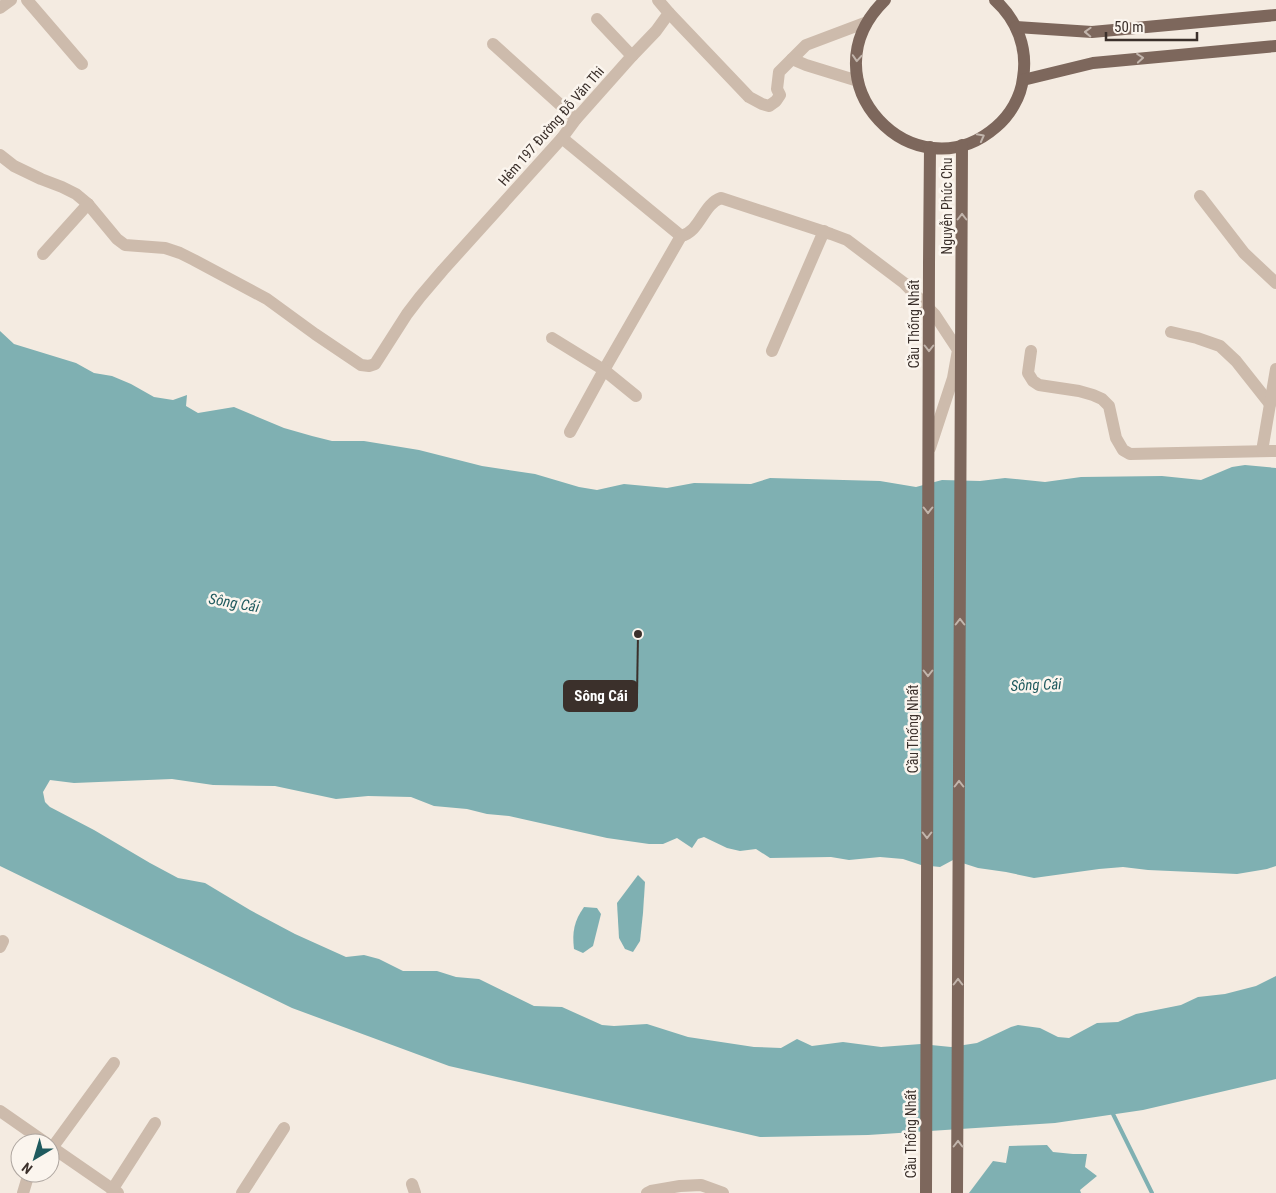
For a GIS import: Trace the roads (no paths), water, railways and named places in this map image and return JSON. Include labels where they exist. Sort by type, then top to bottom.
[{"type":"main road","points":[[885,0],[867,22],[860,38],[856,70],[865,101],[885,127],[899,137],[930,147],[946,148],[977,140],[990,132],[1002,122],[1012,109],[1019,95],[1025,67],[1021,40],[1009,16],[995,0]]},
{"type":"main road","points":[[1016,27],[1092,32],[1276,15]]},
{"type":"main road","points":[[1023,80],[1093,63],[1276,46]]},
{"type":"main road","name":"Nguyễn Phúc Chu","points":[[957,1193],[962,145]]},
{"type":"main road","name":"Nguyễn Phúc Chu","points":[[929,264],[930,147]]},
{"type":"main road","name":"Cầu Thống Nhất","points":[[926,1193],[929,264]]},
{"type":"street","points":[[0,8],[11,0]]},
{"type":"street","points":[[26,0],[82,64]]},
{"type":"street","points":[[658,0],[749,97],[768,106],[776,101],[780,95],[776,89],[779,72],[806,45],[867,22]]},
{"type":"street","name":"Hẻm 197 Đường Đỗ Văn Thi","points":[[88,204],[117,239],[125,245],[165,248],[180,253],[266,299],[361,365],[369,366],[375,364],[407,314],[443,270],[562,138],[576,119],[656,31],[669,13]]},
{"type":"street","points":[[597,19],[632,56]]},
{"type":"street","points":[[493,44],[576,119]]},
{"type":"street","points":[[792,59],[858,81]]},
{"type":"street","points":[[562,138],[682,236]]},
{"type":"street","points":[[0,154],[14,166],[76,194],[88,204],[43,254]]},
{"type":"street","points":[[1200,196],[1244,253],[1276,282]]},
{"type":"street","points":[[570,432],[682,236],[687,235],[691,231],[711,204],[720,198],[847,240],[904,283],[935,315],[958,350],[953,378],[926,459]]},
{"type":"street","points":[[772,352],[824,231]]},
{"type":"street","points":[[1171,332],[1220,346],[1236,362],[1270,404]]},
{"type":"street","points":[[552,338],[604,370],[636,396]]},
{"type":"street","points":[[1030,352],[1028,373],[1033,381],[1039,385],[1093,395],[1102,399],[1109,406],[1116,438],[1123,450],[1130,454],[1276,451]]},
{"type":"street","points":[[1262,451],[1276,370]]},
{"type":"street","points":[[54,1133],[114,1063]]},
{"type":"street","points":[[0,1111],[30,1133]]},
{"type":"street","points":[[60,1154],[115,1191],[155,1123]]},
{"type":"street","points":[[242,1193],[284,1128]]},
{"type":"street","points":[[647,1193],[701,1184],[723,1193]]},
{"type":"water","name":"Sông Cái","points":[[0,331],[14,344],[76,363],[94,373],[112,376],[154,397],[173,400],[187,395],[186,406],[198,413],[234,407],[284,428],[332,441],[364,441],[419,450],[482,466],[535,474],[579,487],[597,490],[624,484],[667,488],[694,483],[751,484],[770,478],[880,481],[916,487],[942,480],[980,481],[1005,478],[1045,482],[1081,477],[1162,476],[1201,480],[1232,467],[1245,465],[1276,468],[1276,866],[1267,869],[1237,874],[1123,867],[1034,878],[978,868],[953,860],[940,867],[921,865],[903,859],[880,857],[849,860],[831,857],[770,858],[756,849],[740,851],[727,848],[704,837],[698,839],[692,848],[677,838],[663,844],[649,844],[607,838],[509,816],[434,806],[411,797],[368,796],[336,799],[275,786],[213,785],[172,779],[74,783],[50,780],[43,792],[45,802],[50,807],[150,863],[178,878],[205,883],[295,934],[346,957],[364,955],[379,959],[403,971],[437,971],[456,977],[479,979],[534,1006],[562,1007],[602,1025],[647,1024],[688,1037],[754,1047],[781,1048],[797,1039],[812,1046],[843,1042],[881,1047],[921,1044],[951,1047],[977,1043],[1018,1025],[1040,1028],[1058,1037],[1069,1038],[1097,1023],[1118,1022],[1136,1014],[1181,1005],[1198,997],[1225,994],[1256,986],[1276,976],[1276,1079],[1143,1110],[1055,1123],[868,1135],[760,1137],[449,1066],[292,1008],[0,866]]},
{"type":"water","points":[[638,875],[645,882],[643,913],[640,941],[633,952],[625,949],[619,938],[617,903]]},
{"type":"water","points":[[584,907],[597,908],[601,914],[593,946],[583,953],[574,949],[573,937],[574,927]]},
{"type":"water","points":[[1047,1145],[1053,1152],[1087,1154],[1085,1167],[1097,1176],[1080,1190],[1081,1193],[969,1193],[993,1161],[1006,1163],[1009,1146]]},
{"type":"waterway","points":[[1113,1114],[1152,1193]]},
{"type":"place","name":"Sông Cái","points":[[638,634]]}]
